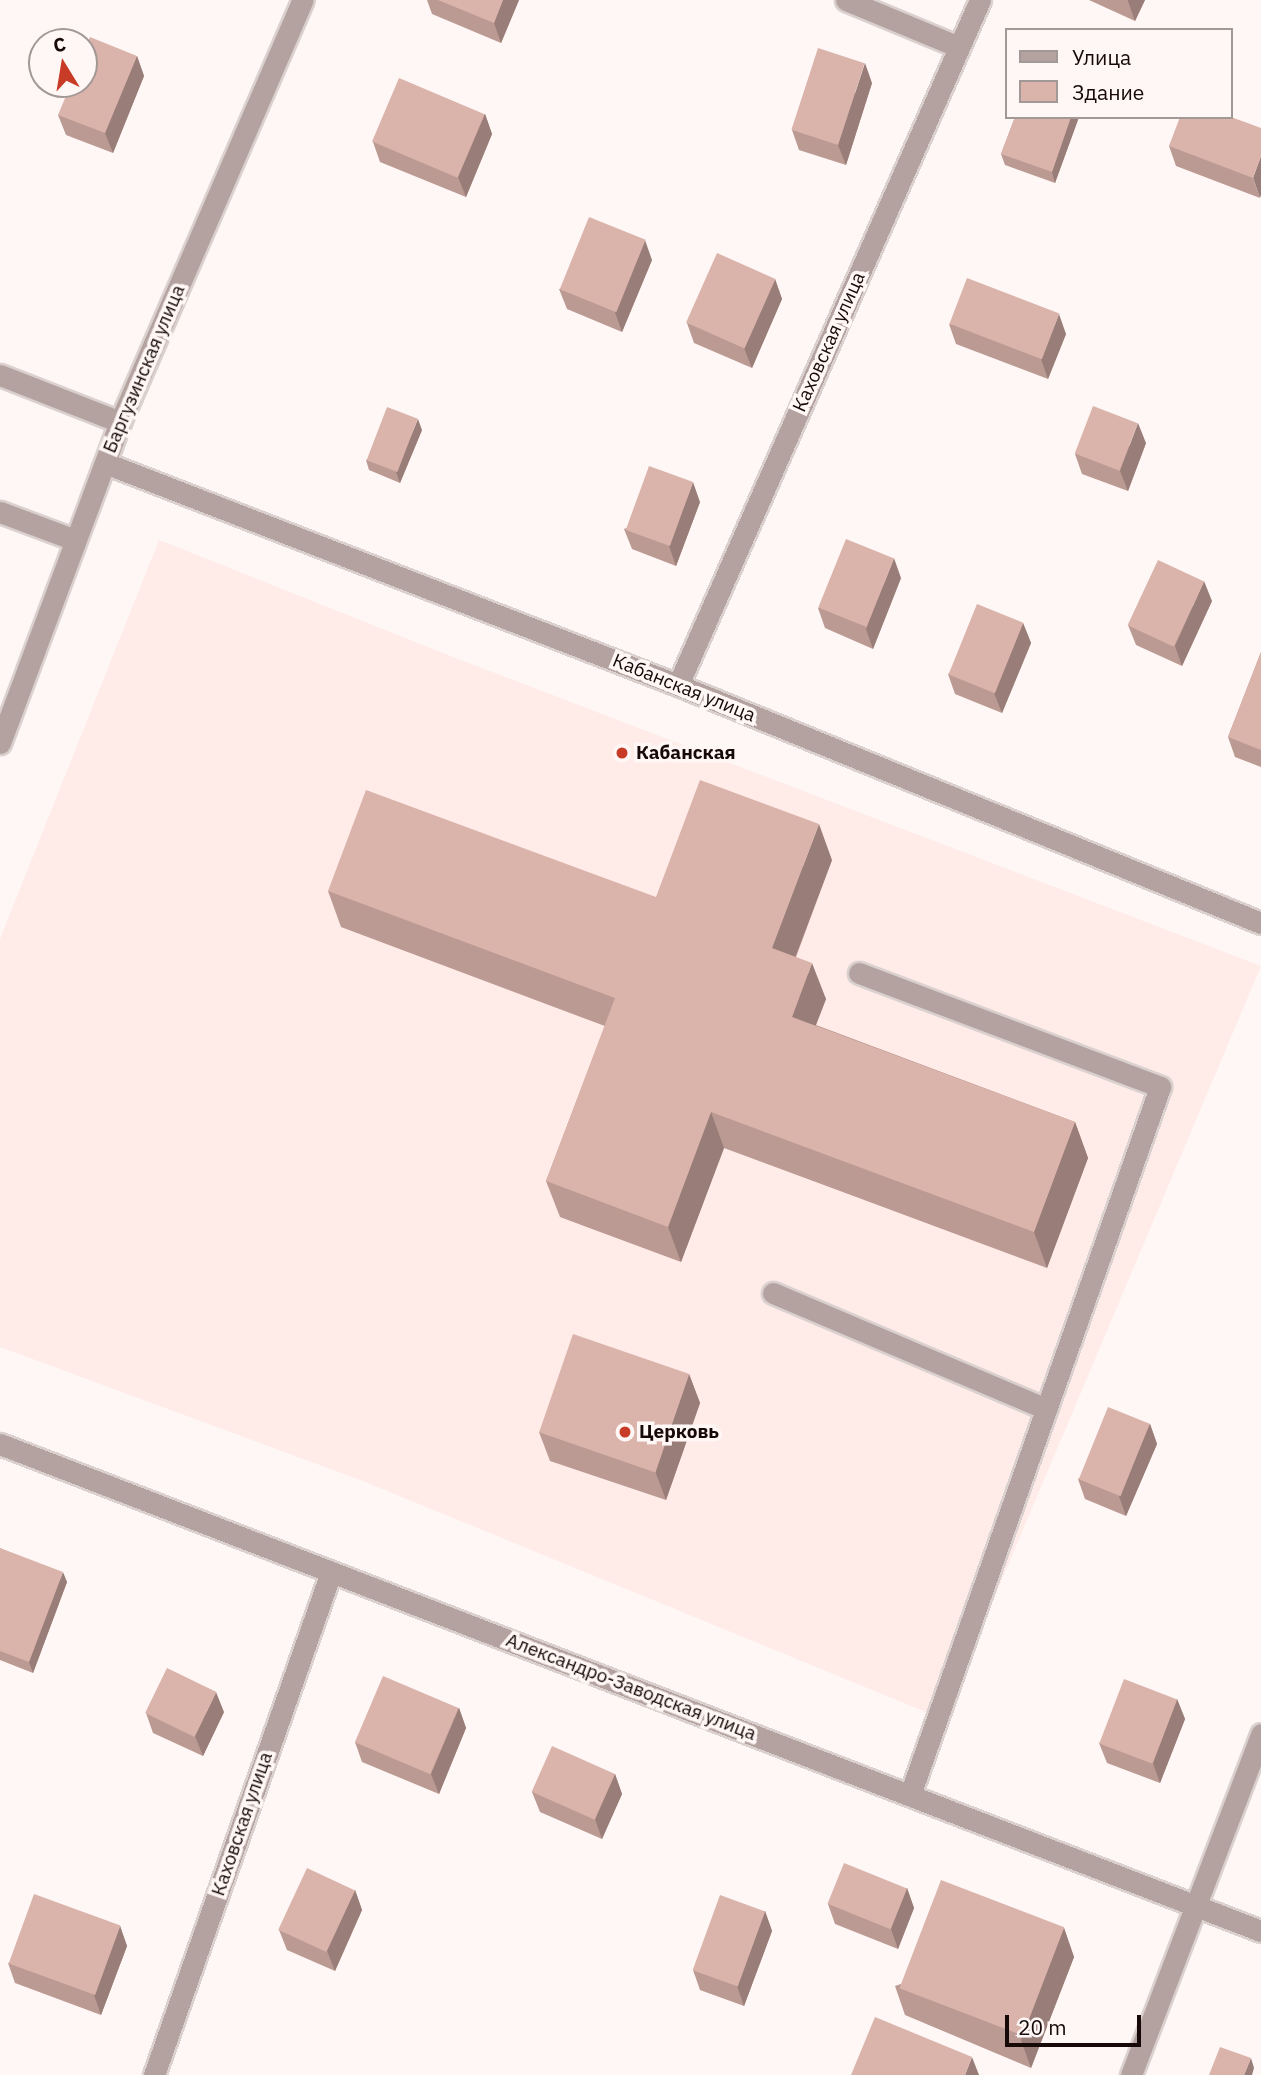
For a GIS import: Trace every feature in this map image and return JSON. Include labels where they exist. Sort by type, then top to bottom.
[{"type":"street","name":"Баргузинская улица","points":[[0,743],[120,422],[303,0]]},
{"type":"street","points":[[846,0],[959,47]]},
{"type":"street","name":"Каховская улица","points":[[678,685],[980,0]]},
{"type":"street","points":[[0,375],[120,422]]},
{"type":"street","name":"Кабанская улица","points":[[104,463],[678,685],[1261,923]]},
{"type":"street","points":[[0,512],[75,540]]},
{"type":"street","points":[[859,973],[1160,1087],[910,1795]]},
{"type":"street","points":[[773,1293],[1046,1409]]},
{"type":"street","name":"Александро-Заводская улица","points":[[0,1444],[1261,1931]]},
{"type":"street","name":"Каховская улица","points":[[154,2075],[331,1572]]},
{"type":"street","points":[[1131,2075],[1261,1734]]},
{"type":"shaded area","points":[[159,540],[453,657],[1261,966],[943,1719],[363,1481],[0,1347],[0,939]]},
{"type":"building","points":[[438,0],[503,0],[494,23]]},
{"type":"building","points":[[98,40],[137,56],[105,133],[58,115],[65,98],[98,98]]},
{"type":"building","points":[[818,48],[865,63],[838,145],[791,130]]},
{"type":"building","points":[[399,78],[485,114],[458,178],[372,142]]},
{"type":"building","points":[[1233,118],[1261,128],[1261,156],[1253,178],[1169,146],[1179,119]]},
{"type":"building","points":[[1014,119],[1070,119],[1052,172],[1001,154]]},
{"type":"building","points":[[589,217],[646,240],[616,312],[560,289]]},
{"type":"building","points":[[717,253],[775,279],[745,348],[686,322]]},
{"type":"building","points":[[967,278],[1059,313],[1042,359],[949,324]]},
{"type":"building","points":[[1093,406],[1138,423],[1120,471],[1075,454]]},
{"type":"building","points":[[387,407],[418,419],[397,472],[367,460]]},
{"type":"building","points":[[649,466],[693,482],[670,546],[626,530]]},
{"type":"building","points":[[846,539],[894,558],[866,627],[818,608]]},
{"type":"building","points":[[1158,560],[1204,582],[1174,647],[1128,625]]},
{"type":"building","points":[[977,604],[1023,623],[995,693],[949,674]]},
{"type":"building","points":[[1261,652],[1261,750],[1228,737]]},
{"type":"building","points":[[700,780],[819,824],[772,948],[812,963],[792,1017],[1075,1122],[1034,1232],[711,1112],[668,1227],[546,1181],[615,998],[328,891],[366,790],[656,897]]},
{"type":"building","name":"Церковь","points":[[573,1334],[689,1374],[655,1472],[539,1432]]},
{"type":"building","points":[[1108,1407],[1150,1424],[1121,1496],[1079,1479]]},
{"type":"building","points":[[0,1548],[63,1572],[29,1662],[0,1651]]},
{"type":"building","points":[[167,1668],[216,1692],[195,1737],[145,1713]]},
{"type":"building","points":[[383,1676],[458,1708],[430,1774],[355,1742]]},
{"type":"building","points":[[1124,1679],[1177,1699],[1152,1764],[1099,1743]]},
{"type":"building","points":[[552,1746],[615,1774],[595,1820],[532,1792]]},
{"type":"building","points":[[844,1863],[907,1888],[891,1929],[828,1904]]},
{"type":"building","points":[[307,1868],[355,1890],[326,1952],[278,1930]]},
{"type":"building","points":[[941,1880],[1064,1927],[1023,2036],[899,1988]]},
{"type":"building","points":[[34,1894],[120,1925],[95,1995],[9,1964]]},
{"type":"building","points":[[720,1895],[765,1911],[738,1987],[693,1970]]},
{"type":"building","points":[[875,2017],[972,2057],[965,2075],[851,2075]]},
{"type":"building","points":[[1220,2047],[1251,2058],[1244,2075],[1209,2075]]},
{"type":"place","name":"Кабанская","points":[[622,753]]},
{"type":"place","name":"Церковь","points":[[625,1432]]}]
